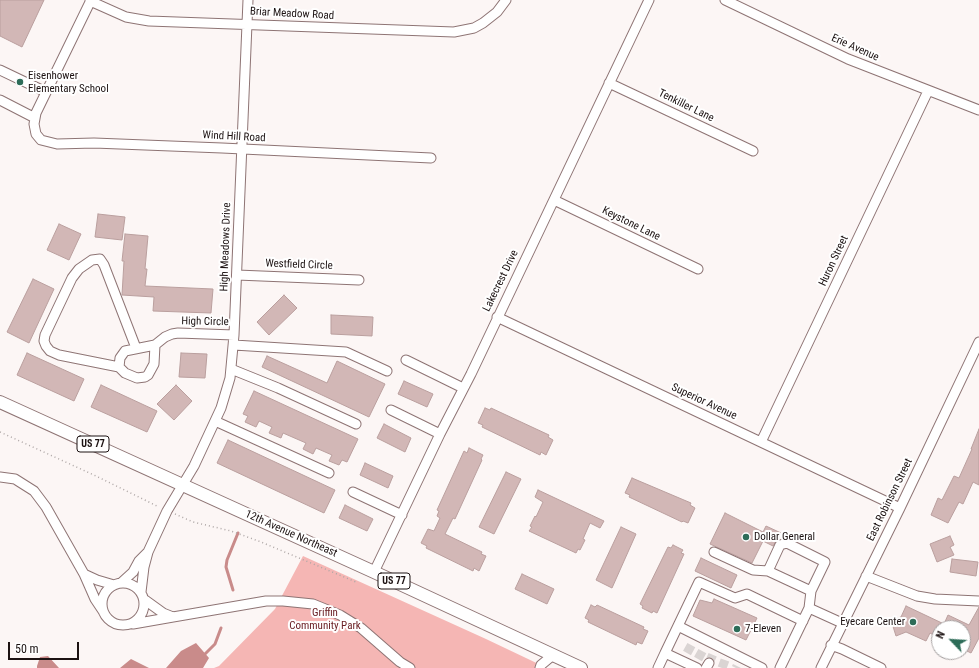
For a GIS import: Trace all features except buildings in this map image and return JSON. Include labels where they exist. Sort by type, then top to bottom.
[{"type":"main road","name":"12th Avenue Northeast","points":[[0,402],[581,668]]},
{"type":"street","name":"High Meadows Drive","points":[[148,552],[168,511],[184,485],[215,421],[226,395],[232,369],[248,0]]},
{"type":"street","name":"Briar Meadow Road","points":[[90,1],[117,14],[136,20],[454,32],[474,28],[493,16],[506,0]]},
{"type":"street","name":"Lakecrest Drive","points":[[374,572],[440,434],[471,374],[649,0]]},
{"type":"street","name":"Erie Avenue","points":[[725,0],[848,59],[979,110]]},
{"type":"street","points":[[0,100],[35,118],[90,1]]},
{"type":"street","points":[[0,70],[46,92]]},
{"type":"street","name":"Tenkiller Lane","points":[[609,83],[753,151]]},
{"type":"street","name":"Huron Street","points":[[761,442],[928,91]]},
{"type":"street","name":"Wind Hill Road","points":[[35,118],[34,129],[38,137],[45,142],[57,144],[94,143],[431,158]]},
{"type":"street","name":"Keystone Lane","points":[[554,200],[698,270]]},
{"type":"street","points":[[136,348],[104,265],[100,259],[92,260],[79,269],[72,278],[45,335],[44,341],[46,346],[50,351],[58,355],[119,367],[125,373],[137,378],[148,375],[154,364],[155,345]]},
{"type":"street","name":"Westfield Circle","points":[[237,275],[359,280]]},
{"type":"street","name":"Superior Avenue","points":[[497,317],[900,508]]},
{"type":"street","name":"High Circle","points":[[119,367],[120,358],[125,351],[136,348],[149,348],[165,337],[178,333],[234,335]]},
{"type":"street","name":"East Robinson Street","points":[[821,668],[831,645],[900,508],[979,342]]},
{"type":"street","points":[[234,345],[346,352],[387,371]]},
{"type":"street","points":[[406,360],[463,388]]},
{"type":"street","points":[[232,369],[278,388],[356,424]]},
{"type":"street","points":[[391,410],[440,434]]},
{"type":"street","points":[[215,421],[329,473]]},
{"type":"street","points":[[0,477],[15,479],[34,490],[46,507],[84,574],[95,599],[107,618],[118,625],[126,625],[266,601],[314,604],[340,615],[361,628],[400,662],[410,668]]},
{"type":"street","points":[[353,492],[402,515]]},
{"type":"street","points":[[768,571],[780,545],[787,543],[825,562],[811,591],[809,608],[780,668]]},
{"type":"street","points":[[103,611],[103,597],[106,591],[133,572],[139,561],[148,552]]},
{"type":"street","points":[[126,625],[138,620],[145,607],[143,596],[144,567],[148,552]]},
{"type":"street","points":[[714,552],[753,570],[768,571],[811,591]]},
{"type":"street","points":[[84,574],[97,580],[118,584],[132,584],[143,596],[163,613],[173,617]]},
{"type":"street","points":[[866,576],[917,596],[935,599],[979,601]]},
{"type":"street","points":[[658,668],[699,582],[735,598],[747,594],[802,621]]},
{"type":"street","points":[[809,608],[842,623]]},
{"type":"street","points":[[678,626],[717,645],[727,656],[739,662],[762,668]]},
{"type":"street","points":[[692,644],[696,635]]},
{"type":"street","points":[[703,650],[707,640]]},
{"type":"street","points":[[713,654],[717,645]]},
{"type":"street","points":[[831,645],[842,648],[881,668]]},
{"type":"street","points":[[665,653],[683,662],[697,664]]},
{"type":"street","points":[[683,662],[687,653]]},
{"type":"street","points":[[540,668],[541,665],[553,655]]},
{"type":"path","points":[[0,432],[193,522],[231,531],[261,542],[356,582]]},
{"type":"green space","name":"Griffin Community Park","points":[[303,556],[547,668],[214,668],[219,666],[275,609]]},
{"type":"shaded area","points":[[196,643],[209,658],[203,668],[166,668],[181,651]]},
{"type":"shaded area","points":[[48,656],[59,668],[37,668],[40,657]]},
{"type":"shaded area","points":[[131,659],[149,668],[120,668]]},
{"type":"waterway","points":[[233,590],[226,567],[227,560],[238,533]]},
{"type":"waterway","points":[[203,656],[215,644],[221,628]]},
{"type":"tunnel","points":[[687,653],[692,644]]},
{"type":"tunnel","points":[[698,659],[703,650]]},
{"type":"tunnel","points":[[709,663],[713,654]]},
{"type":"tunnel","points":[[722,668],[725,660]]},
{"type":"place","name":"Eisenhower Elementary School","points":[[20,82]]},
{"type":"place","name":"Dollar General","points":[[746,537]]},
{"type":"place","name":"Eyecare Center","points":[[913,622]]},
{"type":"place","name":"7-Eleven","points":[[737,629]]}]
